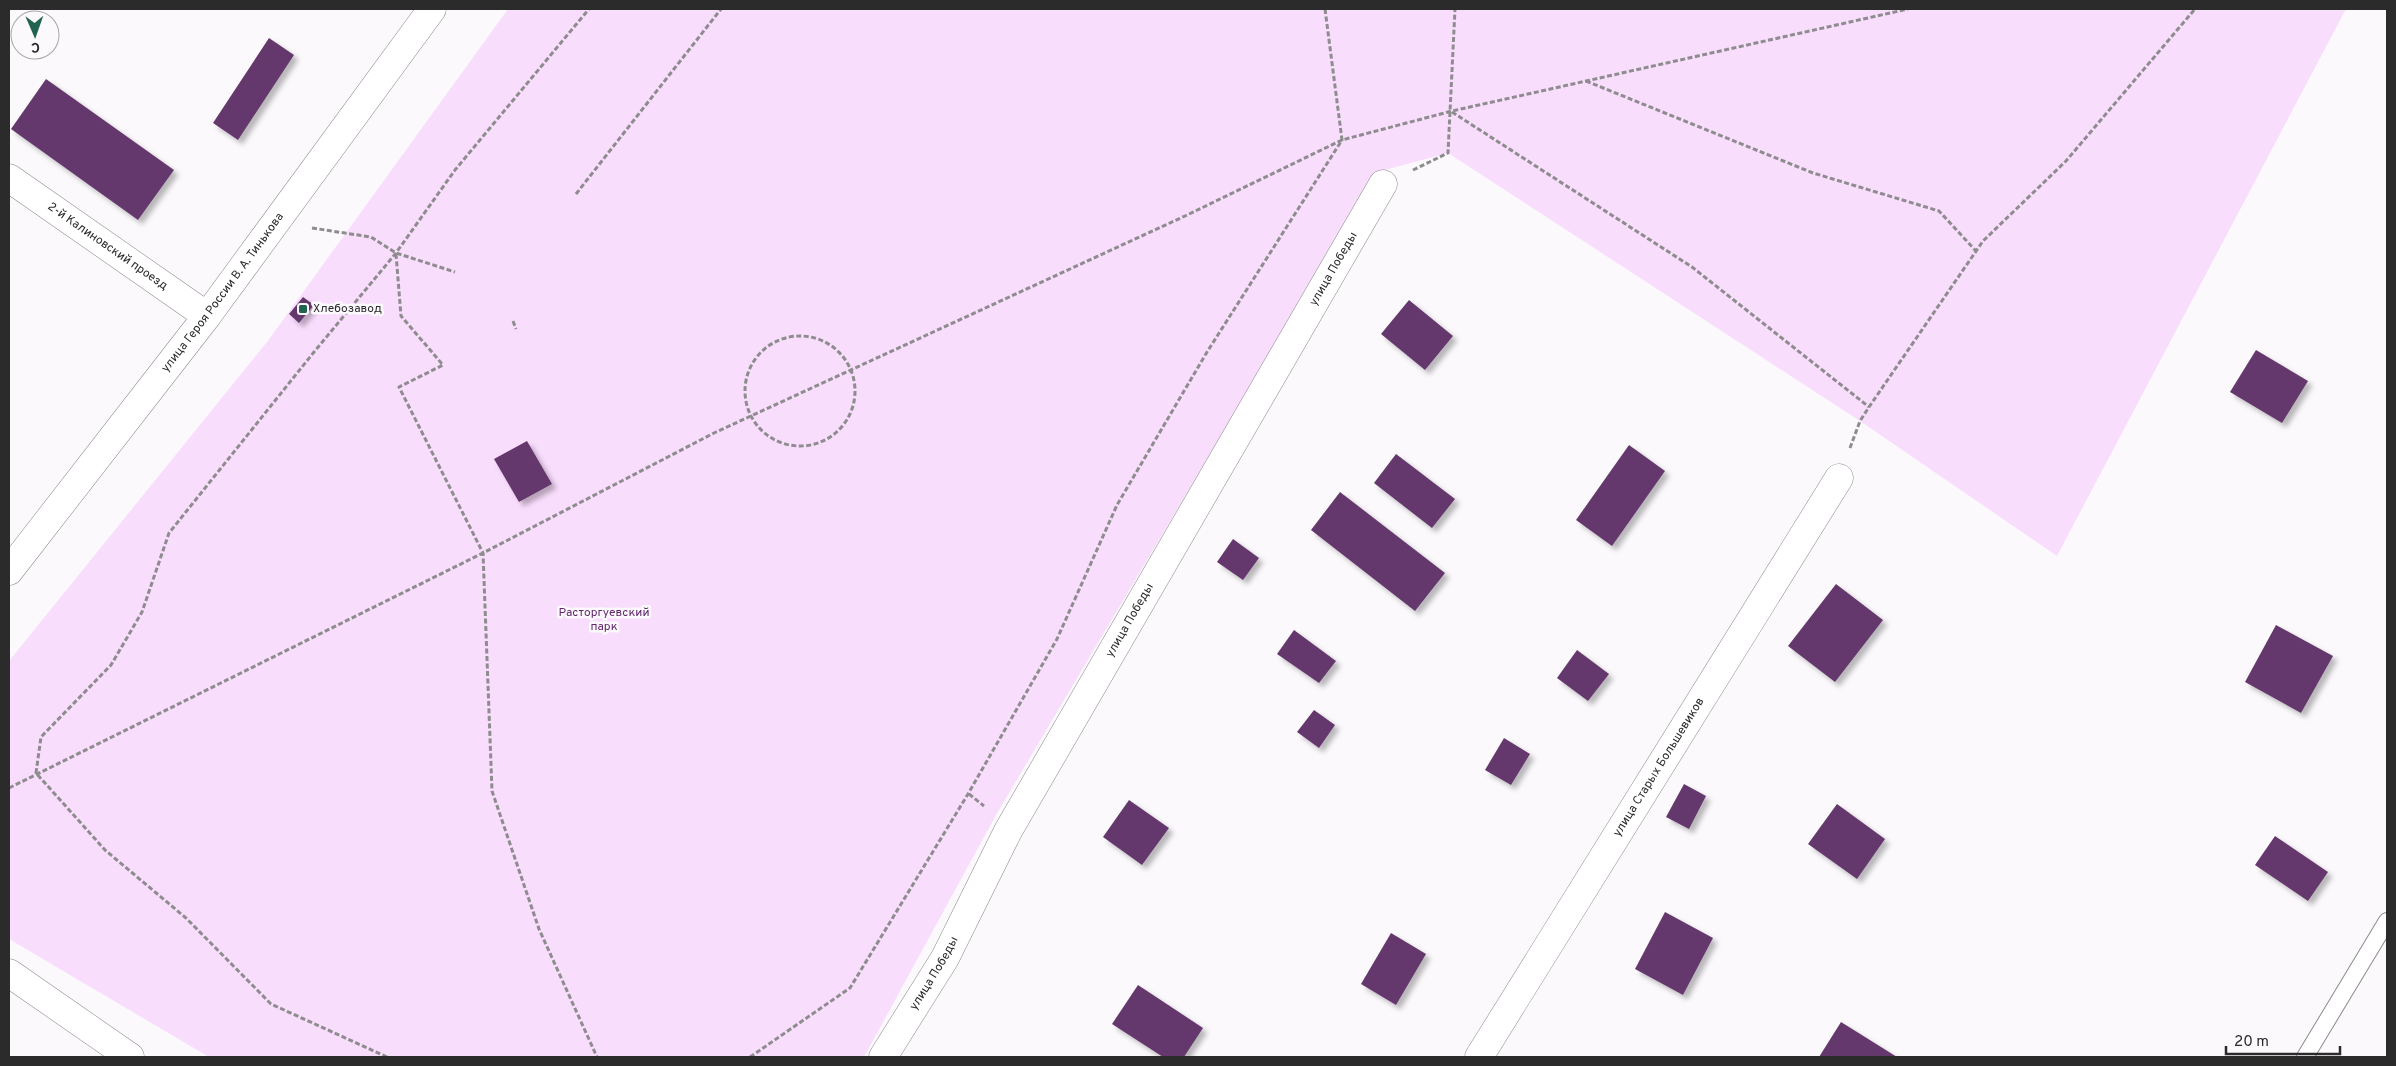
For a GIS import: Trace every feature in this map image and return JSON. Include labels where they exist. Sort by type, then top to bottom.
[{"type":"street","name":"улица Героя России В. А. Тинькова","points":[[9,571],[207,316],[432,9]]},
{"type":"street","name":"2-й Калиновский проезд","points":[[9,178],[207,316]]},
{"type":"street","name":"улица Победы","points":[[883,1057],[945,958],[1008,831],[1383,184]]},
{"type":"street","name":"улица Старых Большевиков","points":[[1479,1057],[1839,478]]},
{"type":"street","points":[[9,973],[130,1057]]},
{"type":"lane","points":[[2305,1057],[2387,921]]},
{"type":"path","points":[[387,1057],[271,1004],[186,918],[105,850],[36,773],[41,737],[111,665],[142,612],[169,533],[396,253],[455,170],[589,9]]},
{"type":"path","points":[[576,194],[721,9]]},
{"type":"path","points":[[750,1057],[850,988],[968,794],[1056,639],[1117,505],[1206,352],[1342,140],[1324,9]]},
{"type":"path","points":[[1383,184],[1448,153],[1452,111],[1456,9]]},
{"type":"path","points":[[9,788],[483,553],[752,416],[1184,216],[1342,140],[1452,111],[1908,9]]},
{"type":"path","points":[[1839,478],[1860,421],[1983,241],[2066,162],[2196,9]]},
{"type":"path","points":[[1586,81],[1813,173],[1939,211],[1976,251]]},
{"type":"path","points":[[1452,111],[1692,266],[1869,407]]},
{"type":"path","points":[[275,223],[371,236],[396,253],[455,272]]},
{"type":"path","points":[[396,253],[401,316],[443,365],[399,387],[483,553],[492,791],[539,929],[597,1057]]},
{"type":"path","points":[[512,321],[516,329]]},
{"type":"path","points":[[792,336],[810,337],[827,342],[841,353],[852,370],[856,385],[854,403],[848,420],[836,433],[821,442],[804,446],[785,444],[769,436],[752,416],[747,406],[745,388],[749,369],[759,354],[774,342],[792,336]]},
{"type":"green space","name":"Расторгуевский парк","points":[[508,9],[2346,9],[2057,556],[1860,421],[1448,153],[1377,172],[996,815],[864,1057],[209,1057],[9,939],[9,661],[267,342]]},
{"type":"building","points":[[269,38],[294,55],[238,140],[213,123]]},
{"type":"building","points":[[46,79],[174,170],[138,220],[11,129]]},
{"type":"building","points":[[303,297],[314,305],[299,323],[289,314]]},
{"type":"building","points":[[1409,300],[1453,336],[1425,370],[1381,334]]},
{"type":"building","points":[[2256,350],[2308,381],[2282,423],[2230,392]]},
{"type":"building","points":[[527,441],[552,484],[519,502],[494,459]]},
{"type":"building","points":[[1629,445],[1665,471],[1612,546],[1576,520]]},
{"type":"building","points":[[1396,454],[1455,499],[1432,528],[1374,483]]},
{"type":"building","points":[[1340,492],[1445,573],[1415,611],[1311,530]]},
{"type":"building","points":[[1233,539],[1259,558],[1243,580],[1217,562]]},
{"type":"building","points":[[1836,584],[1883,620],[1835,682],[1788,646]]},
{"type":"building","points":[[2276,625],[2333,656],[2301,713],[2245,682]]},
{"type":"building","points":[[1294,630],[1336,661],[1319,683],[1277,654]]},
{"type":"building","points":[[1577,650],[1609,674],[1588,701],[1557,678]]},
{"type":"building","points":[[1314,710],[1335,725],[1319,748],[1297,732]]},
{"type":"building","points":[[1504,738],[1530,754],[1511,785],[1485,770]]},
{"type":"building","points":[[1684,784],[1706,796],[1689,829],[1666,817]]},
{"type":"building","points":[[1129,800],[1169,828],[1142,865],[1103,837]]},
{"type":"building","points":[[1837,804],[1885,839],[1857,879],[1808,844]]},
{"type":"building","points":[[2275,836],[2328,872],[2308,901],[2255,865]]},
{"type":"building","points":[[1665,912],[1713,938],[1683,995],[1635,969]]},
{"type":"building","points":[[1391,933],[1426,954],[1396,1005],[1361,984]]},
{"type":"building","points":[[1138,985],[1203,1028],[1184,1057],[1163,1057],[1112,1024]]},
{"type":"building","points":[[1841,1022],[1897,1057],[1819,1057]]},
{"type":"place","name":"Хлебозавод","points":[[303,309]]}]
